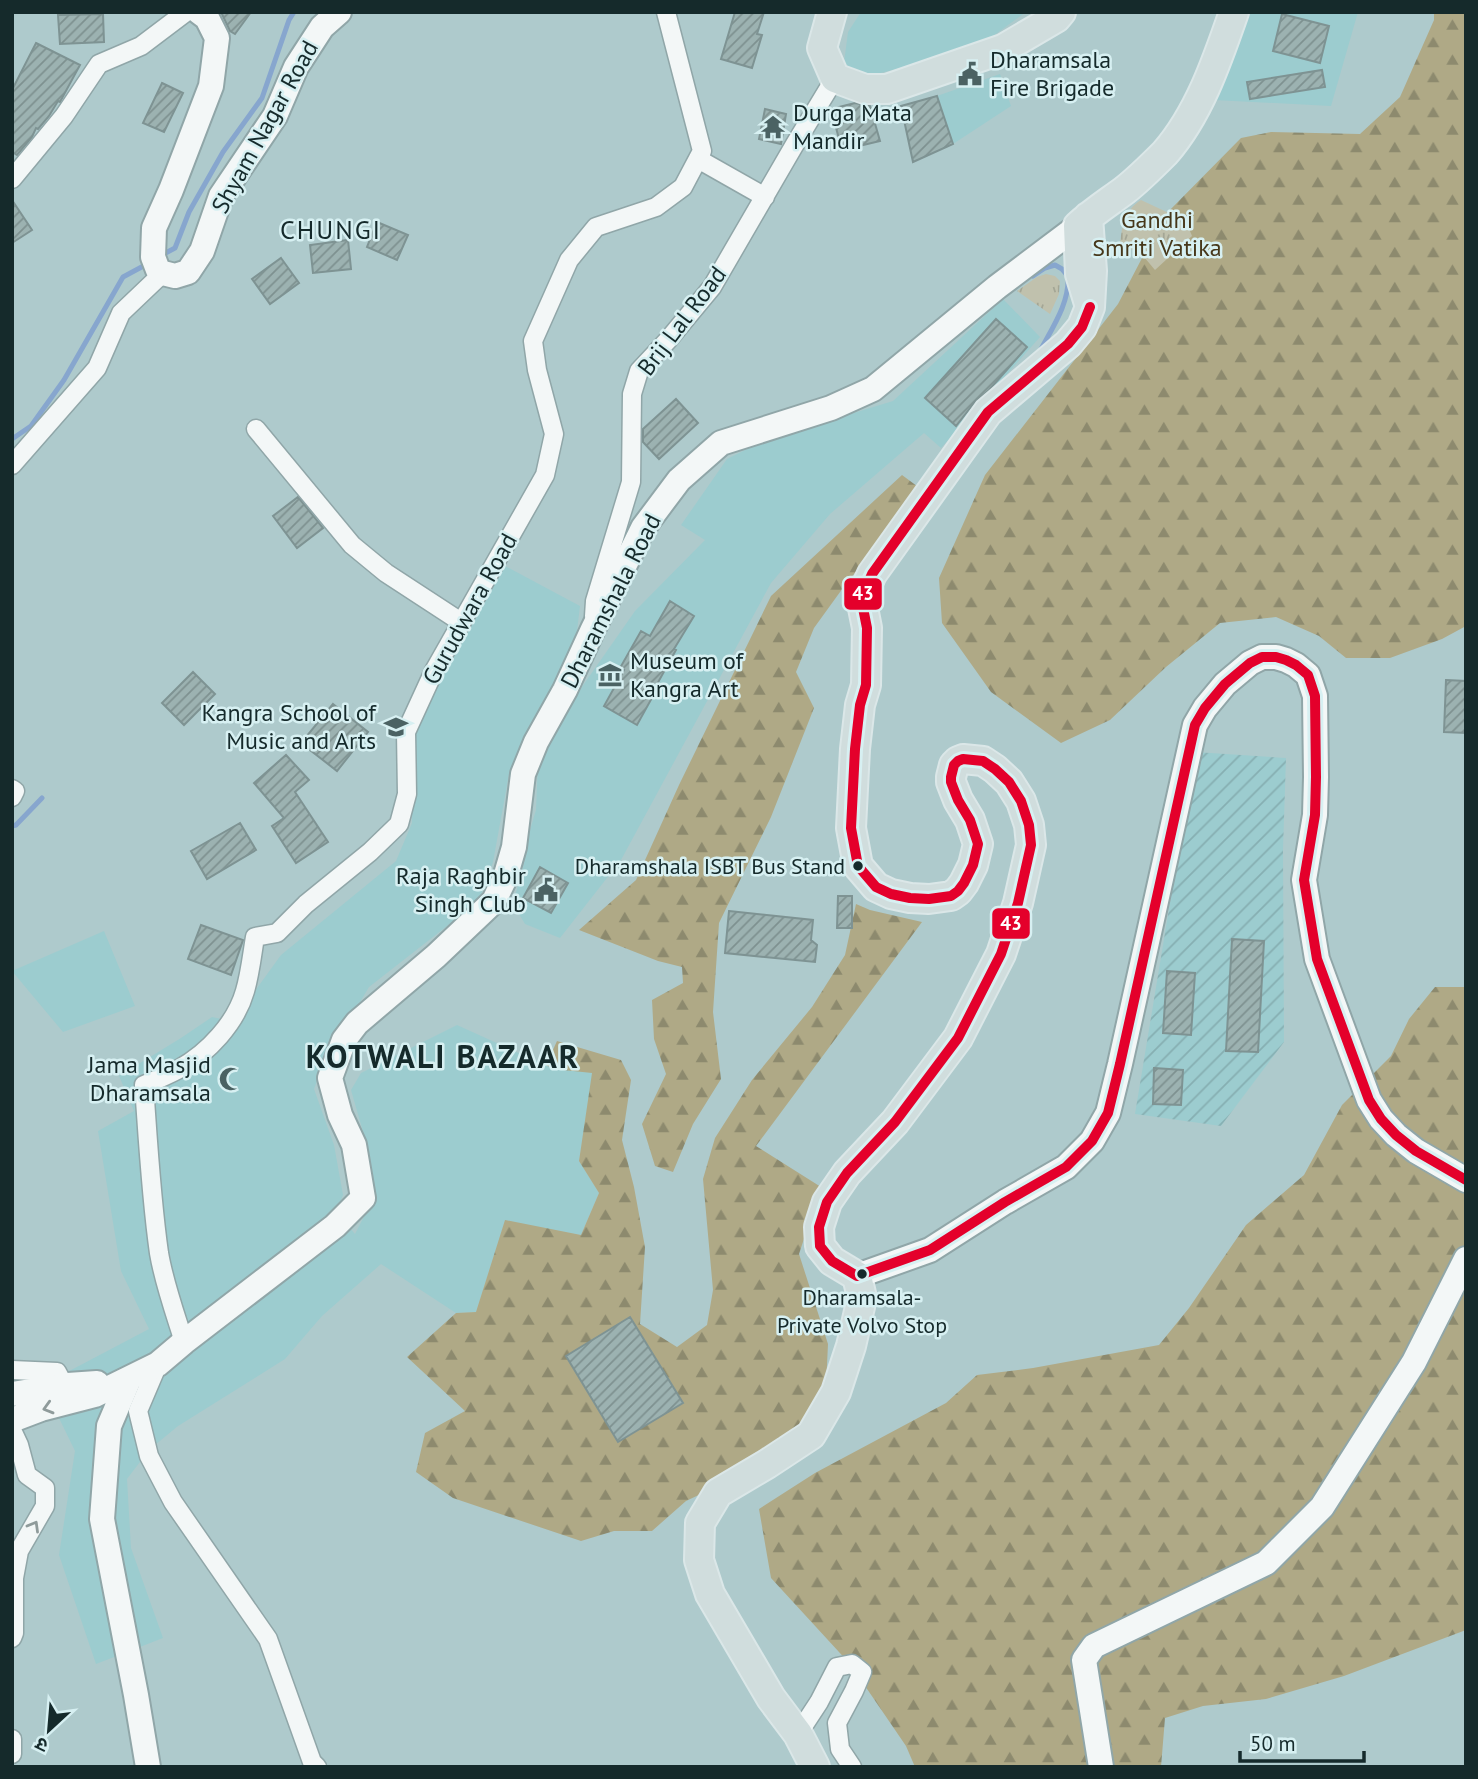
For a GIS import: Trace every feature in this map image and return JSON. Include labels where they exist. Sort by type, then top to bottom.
[{"type":"main road","points":[[158,267],[154,228],[172,190],[211,86],[217,38],[207,18],[199,12]]},
{"type":"main road","name":"Shyam Nagar Road","points":[[158,267],[175,276],[188,272],[202,251],[221,196],[275,116],[296,67],[321,27],[340,12]]},
{"type":"main road","points":[[832,12],[822,48],[835,78],[865,89],[887,89],[1003,49],[1056,18],[1061,12]]},
{"type":"main road","name":"Dharamshala Road","points":[[184,1342],[335,1226],[363,1198],[354,1145],[340,1115],[330,1078],[344,1040],[357,1023],[436,956],[494,901],[505,878],[514,847],[523,774],[536,742],[565,690],[643,528],[680,480],[721,443],[831,408],[873,389],[997,287],[1127,188],[1165,153],[1189,121],[1234,12]]},
{"type":"main road","points":[[815,1767],[798,1734],[771,1698],[710,1594],[699,1560],[700,1524],[718,1493],[811,1435],[836,1392],[851,1346],[862,1298],[857,1276],[832,1261],[820,1246],[819,1227],[827,1202],[846,1173],[895,1122],[958,1038],[1001,954],[1018,903],[1031,845],[1029,825],[1021,801],[1009,782],[983,761],[963,759],[954,765],[951,771],[951,782],[970,820],[978,844],[973,865],[958,891],[950,896],[929,899],[891,894],[876,887],[858,866],[851,828],[855,748],[860,705],[866,685],[867,628],[861,597],[872,574],[988,412],[1068,344],[1082,327],[1090,307],[1092,271],[1083,222]]},
{"type":"main road","points":[[857,1276],[930,1250],[1066,1167],[1092,1141],[1108,1113],[1195,725],[1225,684],[1250,663],[1262,657],[1276,657],[1296,666],[1308,675],[1315,696],[1315,815],[1304,880],[1317,960],[1369,1100],[1381,1119],[1396,1135],[1416,1151],[1466,1180]]},
{"type":"main road","points":[[1101,1767],[1084,1660],[1094,1646],[1266,1563],[1322,1507],[1413,1362],[1466,1259]]},
{"type":"main road","points":[[12,1420],[41,1409],[95,1395],[158,1364],[184,1342]]},
{"type":"main road","points":[[12,1394],[129,1379]]},
{"type":"main road","points":[[129,1379],[109,1426],[102,1519],[148,1767]]},
{"type":"street","points":[[12,179],[64,116],[99,64],[141,46],[186,12]]},
{"type":"street","points":[[666,12],[702,151],[698,159],[765,197]]},
{"type":"street","name":"Brij Lal Road","points":[[593,629],[595,601],[631,482],[632,394],[639,371],[712,288],[835,78]]},
{"type":"street","name":"Gurudwara Road","points":[[184,1342],[160,1255],[144,1085],[180,1069],[207,1048],[233,1019],[245,991],[255,937],[278,933],[306,904],[370,852],[399,824],[407,794],[407,732],[434,671],[545,475],[554,434],[537,370],[533,341],[569,260],[596,227],[656,207],[683,187],[698,159]]},
{"type":"street","points":[[12,465],[97,368],[121,313],[158,267]]},
{"type":"street","points":[[256,429],[352,545],[386,573],[461,622]]},
{"type":"street","points":[[12,789],[15,791],[12,797]]},
{"type":"street","points":[[158,1364],[138,1411],[149,1456],[173,1502],[268,1639],[317,1767]]},
{"type":"street","points":[[12,1370],[57,1372],[64,1385],[68,1385]]},
{"type":"street","points":[[12,1430],[27,1475],[45,1488],[45,1506],[19,1551],[14,1578],[12,1638]]},
{"type":"street","points":[[798,1734],[837,1667],[852,1664],[862,1672],[837,1723],[840,1749],[852,1767]]},
{"type":"street","points":[[12,1739],[12,1754]]},
{"type":"shaded area","points":[[861,12],[1026,12],[974,50],[864,77],[844,63],[848,32]]},
{"type":"shaded area","points":[[1245,12],[1358,12],[1331,106],[1214,100]]},
{"type":"shaded area","points":[[1000,74],[1011,106],[953,144],[937,96]]},
{"type":"shaded area","points":[[1003,299],[1040,337],[941,448],[924,433],[830,514],[771,583],[621,860],[560,938],[525,924],[513,904],[525,859],[522,857],[536,810],[538,763],[549,734],[635,611],[705,540],[681,525],[727,459],[765,440],[893,401]]},
{"type":"shaded area","points":[[505,566],[580,606],[576,639],[509,774],[493,862],[479,901],[369,987],[323,1064],[314,1089],[334,1145],[343,1195],[336,1212],[355,1234],[373,1199],[366,1142],[351,1090],[361,1073],[457,1025],[554,1069],[593,1072],[579,1161],[599,1193],[581,1235],[505,1221],[476,1312],[456,1313],[381,1264],[322,1316],[285,1359],[178,1426],[149,1450],[127,1479],[131,1548],[163,1638],[96,1664],[59,1555],[75,1451],[59,1418],[12,1427],[12,1378],[56,1378],[149,1329],[121,1271],[98,1131],[134,1111],[119,1076],[212,1017],[236,1022],[281,955],[396,861],[412,823],[411,752],[419,711]]},
{"type":"shaded area","points":[[1195,752],[1286,758],[1283,850],[1284,1042],[1221,1126],[1135,1114]]},
{"type":"shaded area","points":[[104,931],[135,1006],[63,1032],[12,971]]},
{"type":"green space","points":[[1434,12],[1466,12],[1466,626],[1442,639],[1390,658],[1346,658],[1319,636],[1276,617],[1220,623],[1166,667],[1110,720],[1061,743],[991,692],[942,623],[939,578],[985,475],[1118,304],[1164,216],[1241,138],[1271,132],[1360,134],[1400,97],[1434,20]]},
{"type":"green space","name":"Gandhi Smriti Vatika","points":[[1141,200],[1186,221],[1192,236],[1155,270],[1139,251],[1120,247],[1127,215]]},
{"type":"green space","points":[[1046,274],[1055,276],[1060,281],[1059,294],[1050,314],[1017,291]]},
{"type":"green space","points":[[902,475],[925,492],[848,581],[814,628],[796,672],[814,708],[771,817],[719,923],[713,1012],[721,1079],[693,1124],[673,1172],[655,1166],[642,1124],[666,1074],[654,1039],[652,1000],[683,983],[682,967],[658,961],[579,930],[636,880],[771,596]]},
{"type":"green space","points":[[856,904],[870,910],[922,922],[756,1146],[821,1187],[799,1254],[828,1344],[825,1407],[792,1451],[686,1501],[652,1531],[614,1531],[581,1541],[453,1498],[416,1472],[425,1433],[465,1411],[407,1357],[456,1313],[476,1312],[505,1220],[581,1235],[599,1193],[579,1161],[592,1073],[554,1069],[546,1065],[557,1041],[621,1060],[631,1080],[622,1140],[645,1247],[640,1324],[677,1347],[707,1325],[713,1290],[703,1179],[715,1138],[752,1080],[812,1007],[845,955]]},
{"type":"green space","points":[[1435,987],[1466,987],[1466,1630],[1344,1676],[1266,1699],[1203,1706],[1165,1718],[1161,1767],[915,1767],[906,1746],[850,1664],[771,1578],[759,1509],[815,1473],[946,1403],[977,1375],[1033,1368],[1159,1345],[1189,1308],[1246,1225],[1304,1175],[1342,1105],[1391,1056],[1409,1019]]},
{"type":"building","points":[[221,12],[251,12],[235,34],[230,31]]},
{"type":"building","points":[[735,12],[764,12],[757,34],[762,35],[752,68],[721,59]]},
{"type":"building","points":[[103,14],[104,42],[60,44],[58,15]]},
{"type":"building","points":[[1282,14],[1329,26],[1320,63],[1273,51]]},
{"type":"building","points":[[36,43],[80,65],[60,102],[58,101],[38,129],[36,128],[17,155],[12,152],[12,90]]},
{"type":"building","points":[[1322,70],[1325,87],[1250,99],[1247,82]]},
{"type":"building","points":[[162,83],[183,93],[164,132],[143,123]]},
{"type":"building","points":[[937,96],[953,144],[913,162],[901,106]]},
{"type":"building","points":[[855,103],[870,106],[880,141],[842,150],[831,109]]},
{"type":"building","name":"Durga Mata Mandir","points":[[765,109],[786,114],[781,144],[759,139]]},
{"type":"building","points":[[12,200],[32,230],[12,243]]},
{"type":"building","points":[[377,222],[408,235],[397,260],[367,247]]},
{"type":"building","points":[[348,240],[351,269],[313,273],[310,245]]},
{"type":"building","points":[[281,258],[299,283],[270,304],[252,279]]},
{"type":"building","points":[[996,319],[1027,347],[956,426],[925,398]]},
{"type":"building","points":[[676,399],[698,423],[659,459],[643,442],[643,429]]},
{"type":"building","points":[[298,497],[323,528],[297,548],[273,516]]},
{"type":"building","points":[[670,601],[694,616],[674,649],[676,650],[637,725],[604,706],[624,670],[620,668],[641,631],[650,636]]},
{"type":"building","points":[[193,672],[215,694],[184,725],[162,703]]},
{"type":"building","points":[[1446,680],[1466,681],[1466,733],[1444,732]]},
{"type":"building","points":[[333,704],[368,732],[337,771],[301,743]]},
{"type":"building","points":[[286,755],[309,780],[295,792],[328,842],[296,863],[272,826],[284,818],[254,783]]},
{"type":"building","points":[[240,823],[256,850],[207,879],[191,851]]},
{"type":"building","name":"Raja Raghbir Singh Club","points":[[540,867],[568,883],[551,913],[523,898]]},
{"type":"building","points":[[838,896],[852,896],[852,928],[837,928]]},
{"type":"building","points":[[729,911],[813,920],[811,940],[817,945],[815,962],[725,953]]},
{"type":"building","points":[[201,925],[243,940],[231,975],[188,959]]},
{"type":"building","points":[[1232,939],[1264,941],[1258,1052],[1226,1051]]},
{"type":"building","points":[[1167,971],[1195,973],[1191,1035],[1163,1033]]},
{"type":"building","points":[[1154,1068],[1183,1070],[1181,1105],[1153,1104]]},
{"type":"building","points":[[630,1317],[683,1403],[618,1442],[566,1356]]},
{"type":"waterway","points":[[160,256],[175,248],[189,212],[223,152],[262,98],[294,12]]},
{"type":"waterway","points":[[12,439],[31,426],[64,380],[123,277],[149,263]]},
{"type":"waterway","points":[[1033,276],[1055,265],[1068,276],[1063,307],[1038,355]]},
{"type":"waterway","points":[[12,826],[42,798]]},
{"type":"transit line","name":"43","points":[[1090,307],[1082,327],[1068,344],[988,412],[872,574],[861,598],[867,628],[866,685],[860,705],[855,749],[851,828],[858,866],[876,887],[891,894],[929,899],[951,896],[958,891],[973,865],[978,844],[970,820],[951,782],[954,765],[963,759],[983,761],[1009,782],[1021,801],[1029,825],[1031,845],[1018,903],[1001,954],[958,1038],[895,1122],[847,1173],[827,1202],[819,1227],[820,1246],[832,1261],[857,1276],[930,1250],[1066,1167],[1092,1141],[1108,1113],[1195,725],[1225,684],[1250,663],[1262,657],[1276,657],[1296,665],[1308,675],[1315,696],[1315,815],[1304,880],[1317,959],[1369,1100],[1381,1119],[1396,1135],[1416,1151],[1466,1180]]},
{"type":"place","name":"Dharamsala Fire Brigade","points":[[970,74]]},
{"type":"place","name":"Durga Mata Mandir","points":[[773,127]]},
{"type":"place","name":"Museum of Kangra Art","points":[[610,675]]},
{"type":"place","name":"Kangra School of Music and Arts","points":[[396,727]]},
{"type":"place","name":"Dharamshala ISBT Bus Stand","points":[[858,866]]},
{"type":"place","name":"Raja Raghbir Singh Club","points":[[546,890]]},
{"type":"place","name":"Jama Masjid Dharamsala","points":[[231,1079]]},
{"type":"place","name":"Dharamsala- Private Volvo Stop","points":[[862,1274]]},
{"type":"district","name":"CHUNGI","points":[[331,230]]},
{"type":"district","name":"KOTWALI BAZAAR","points":[[443,1057]]}]
